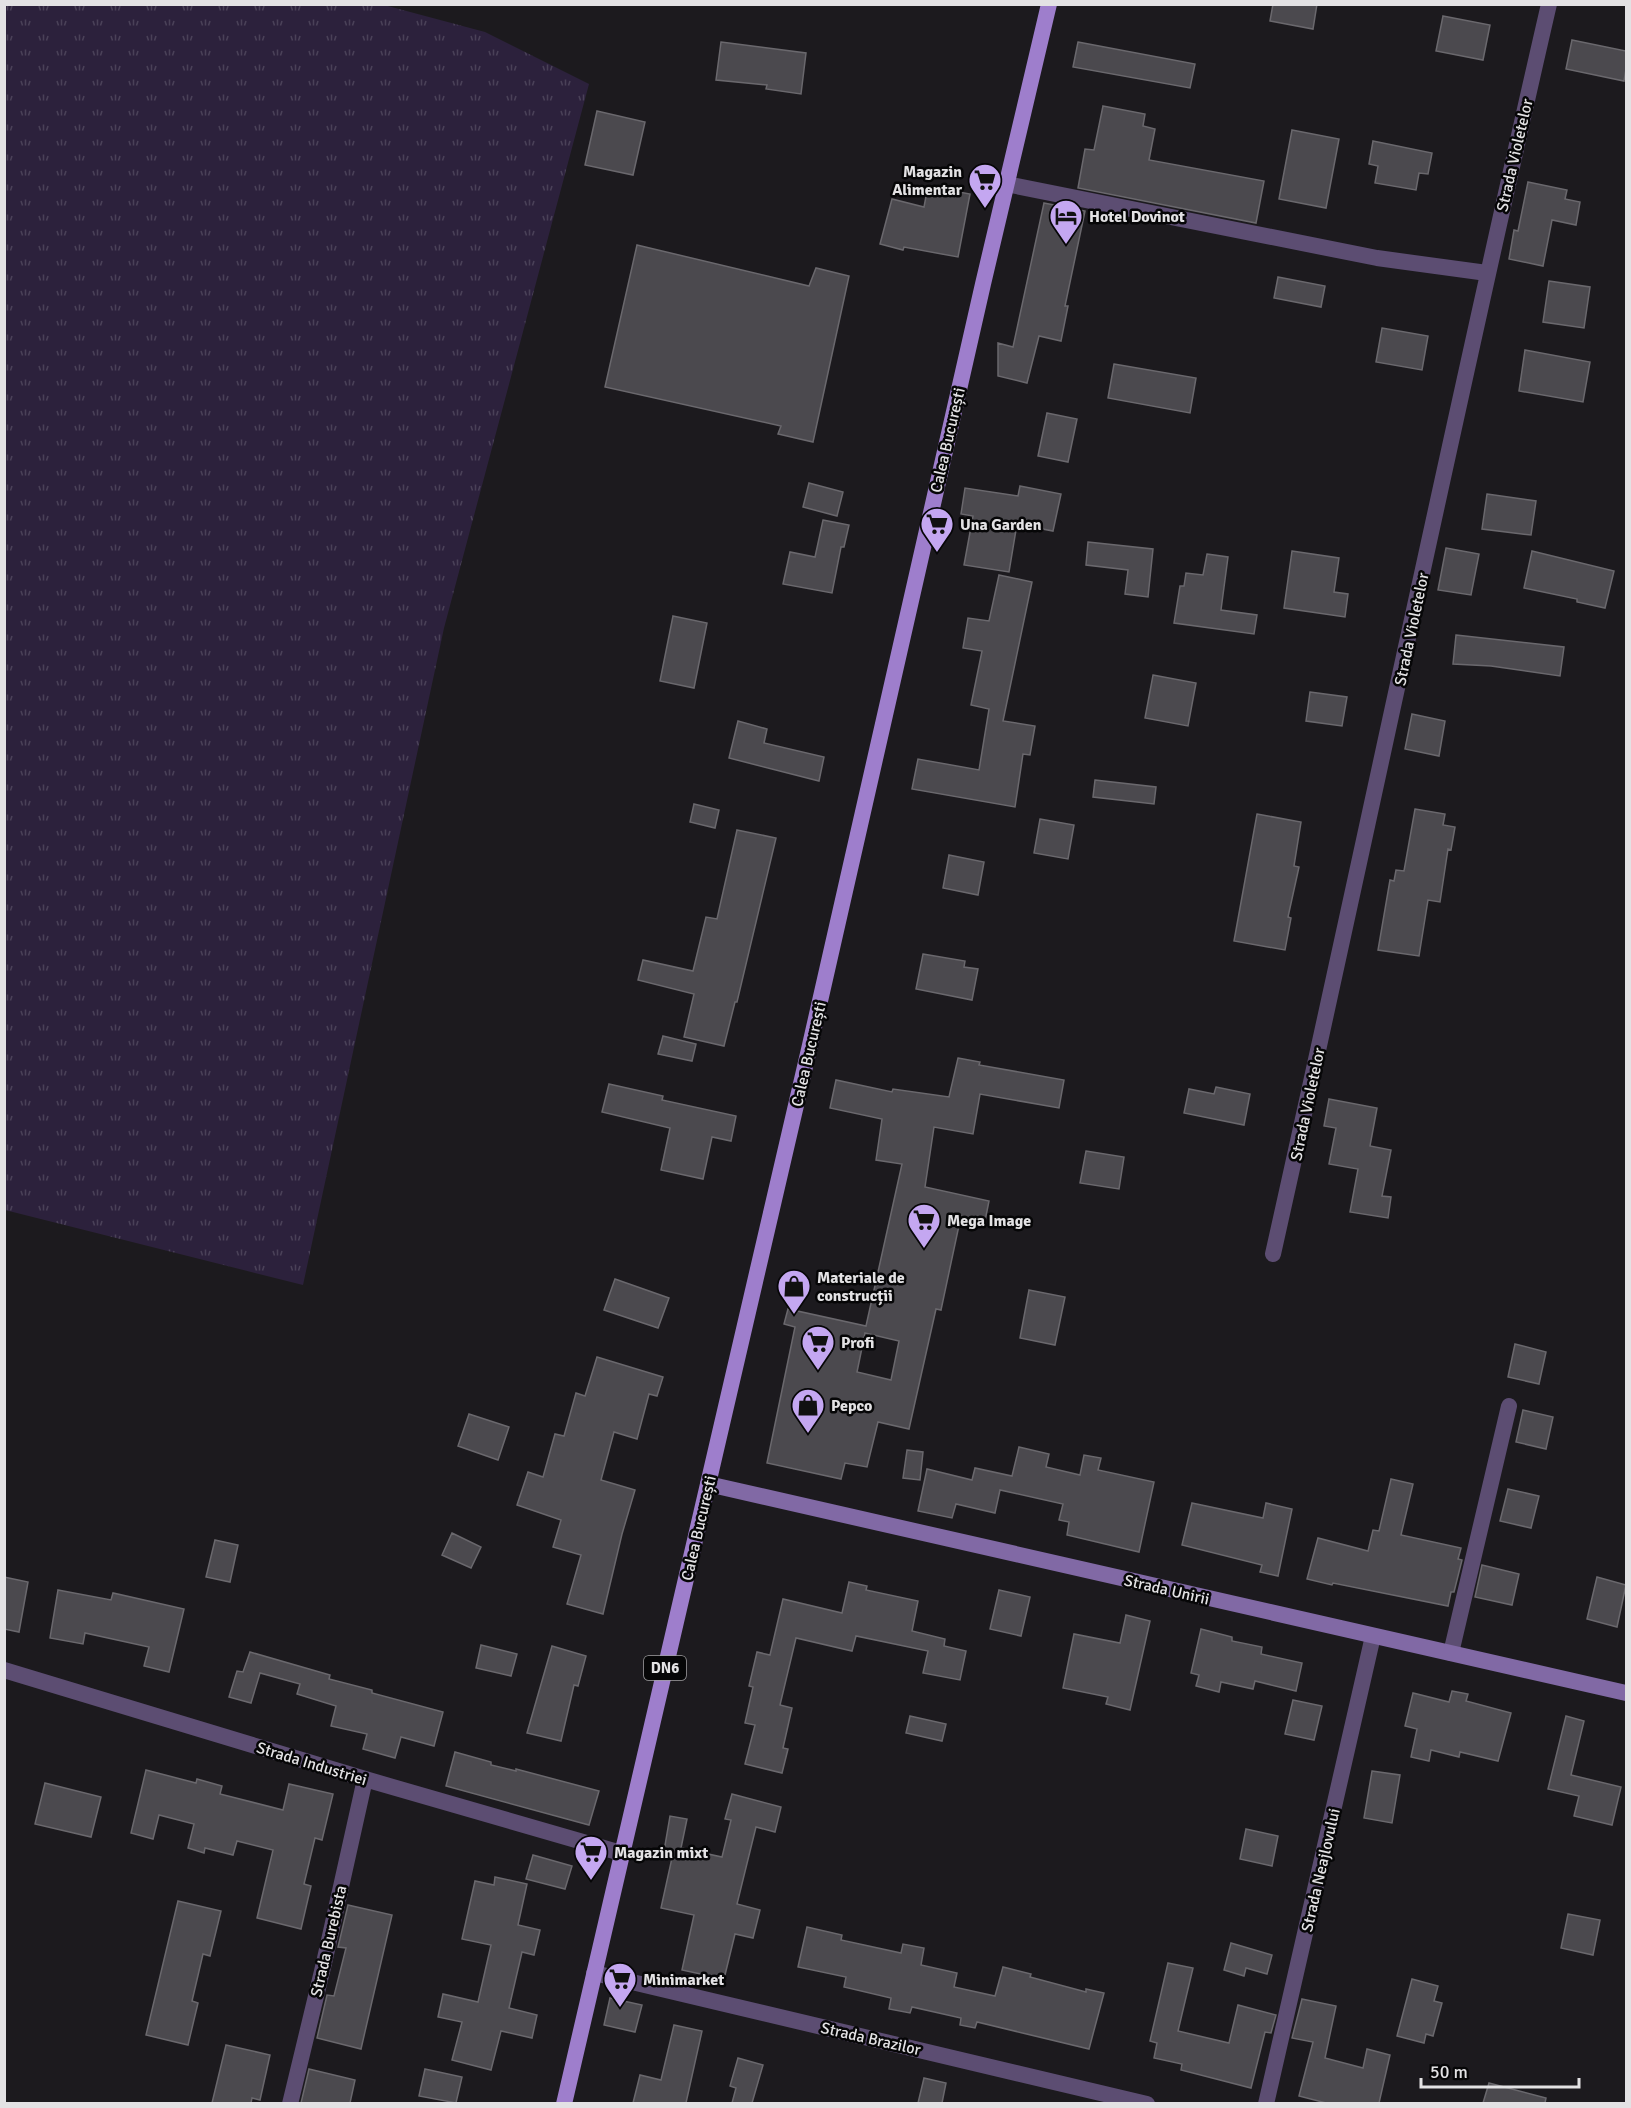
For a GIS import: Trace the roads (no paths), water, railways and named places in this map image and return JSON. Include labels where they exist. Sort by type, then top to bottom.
[{"type":"main road","name":"Calea București","points":[[564,2103],[1049,4]]},
{"type":"main road","name":"Strada Unirii","points":[[708,1484],[1626,1693]]},
{"type":"street","name":"Strada Violetelor","points":[[1273,1254],[1381,768],[1487,273],[1549,4]]},
{"type":"street","points":[[1006,184],[1377,258],[1487,273]]},
{"type":"street","points":[[1451,1653],[1509,1406]]},
{"type":"street","name":"Strada Neajlovului","points":[[1266,2103],[1373,1636]]},
{"type":"street","name":"Strada Industriei","points":[[4,1670],[365,1779],[621,1853]]},
{"type":"street","name":"Strada Burebista","points":[[290,2103],[365,1779]]},
{"type":"street","name":"Strada Brazilor","points":[[594,1973],[1147,2103]]},
{"type":"place","name":"Magazin Alimentar","points":[[985,209]]},
{"type":"place","name":"Hotel Dovinot","points":[[1066,245]]},
{"type":"place","name":"Una Garden","points":[[937,553]]},
{"type":"place","name":"Mega Image","points":[[924,1249]]},
{"type":"place","name":"Materiale de construcții","points":[[794,1315]]},
{"type":"place","name":"Profi","points":[[818,1371]]},
{"type":"place","name":"Pepco","points":[[808,1434]]},
{"type":"place","name":"Magazin mixt","points":[[591,1881]]},
{"type":"place","name":"Minimarket","points":[[620,2008]]}]
